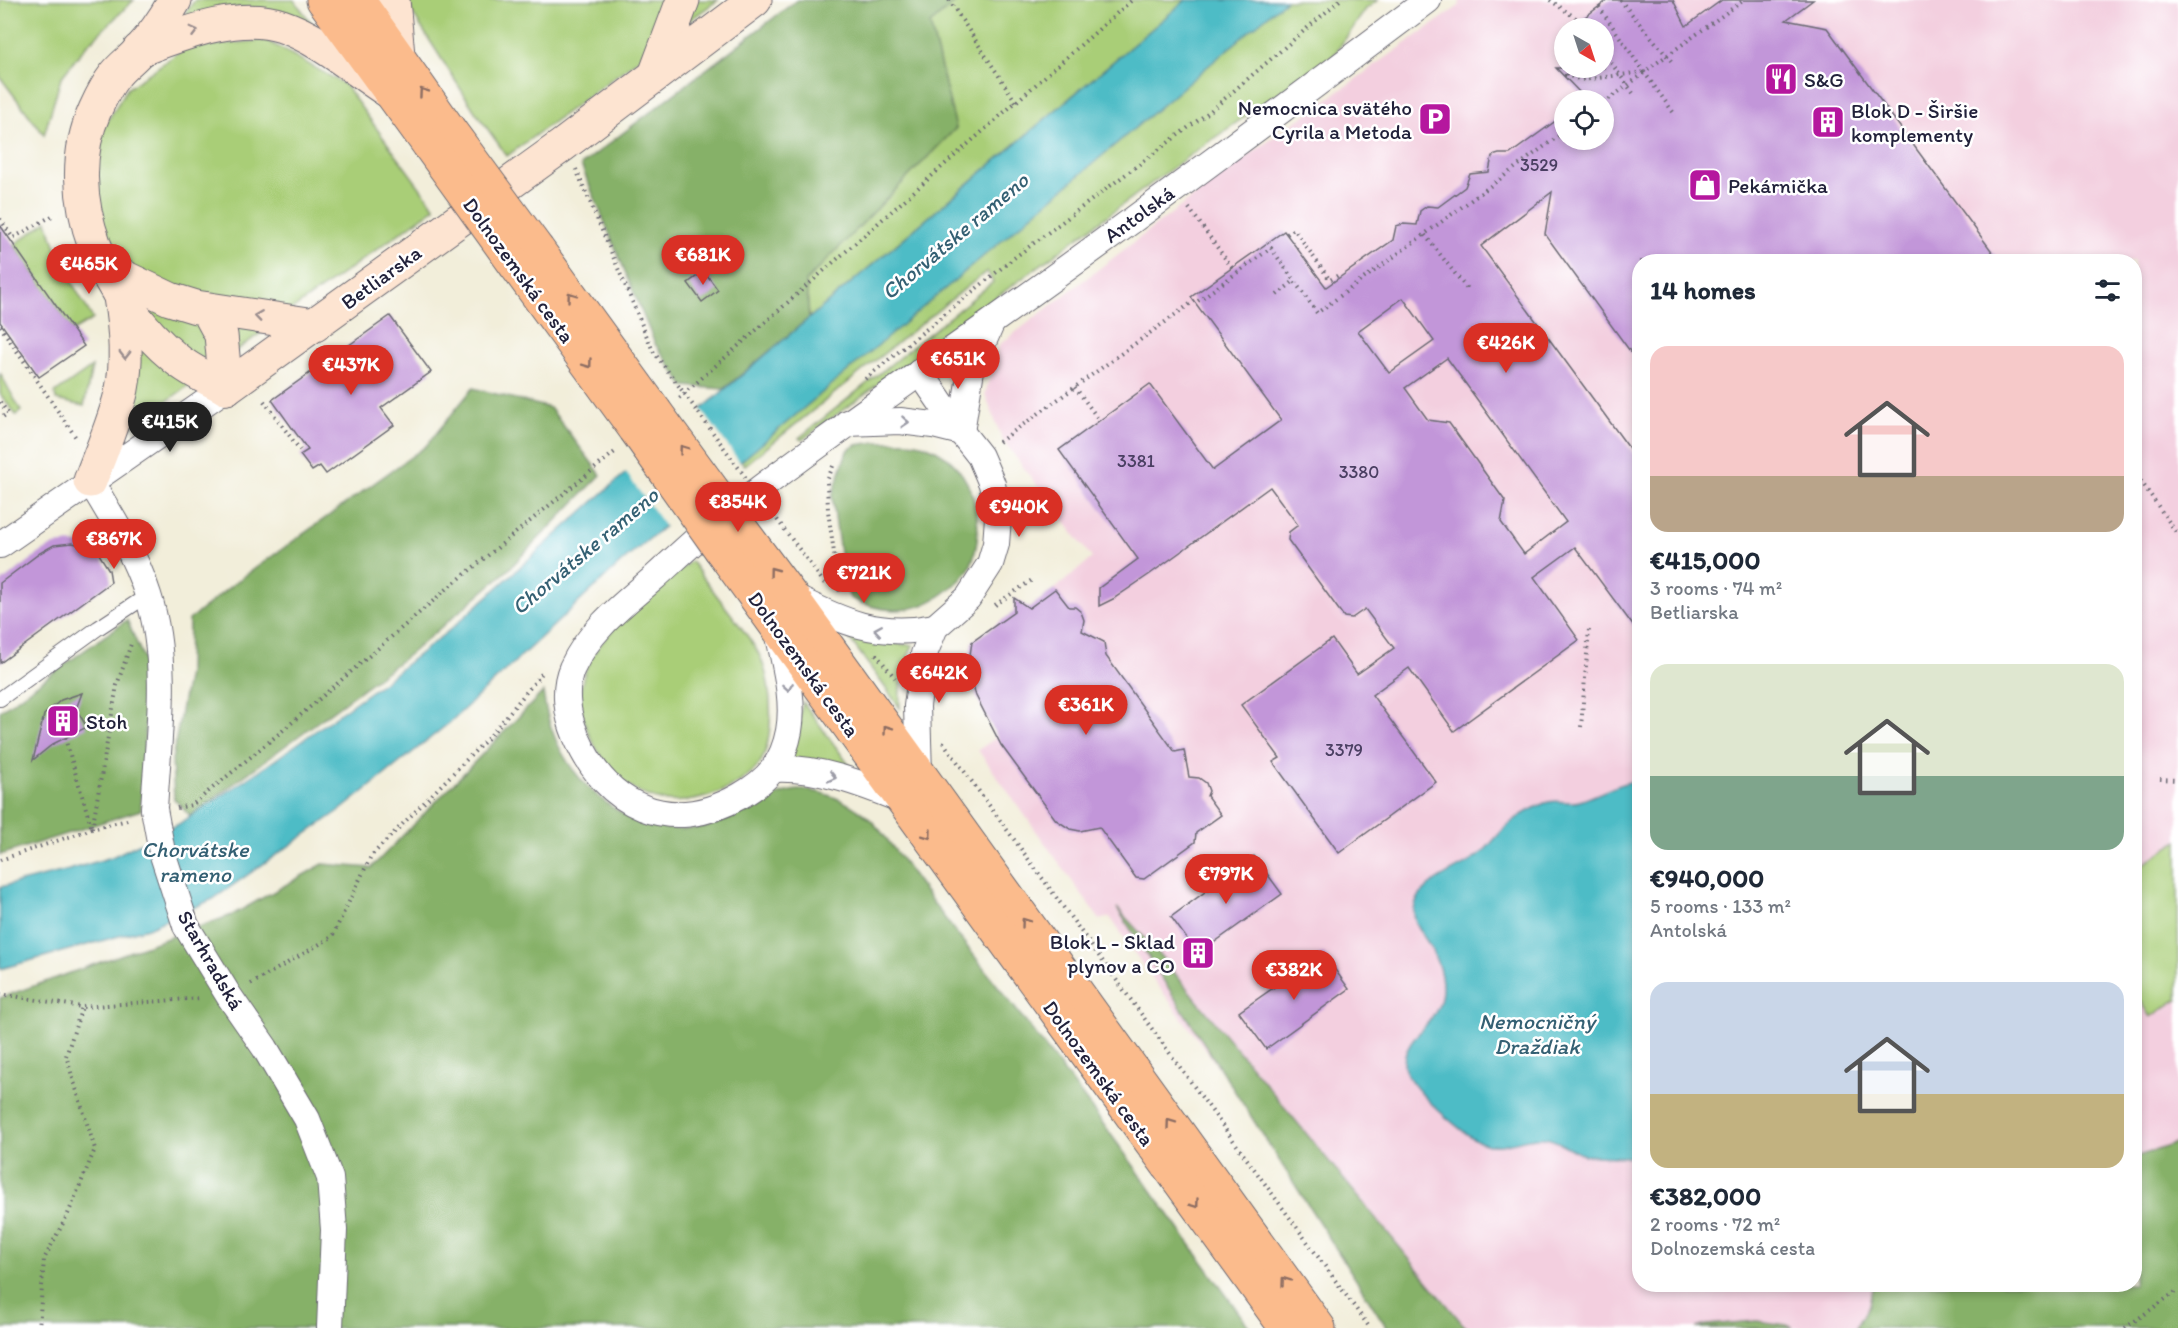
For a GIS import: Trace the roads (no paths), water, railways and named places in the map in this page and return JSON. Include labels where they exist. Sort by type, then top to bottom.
[{"type":"main road","name":"Dolnozemská cesta","points":[[323,0],[391,93],[438,136]]},
{"type":"main road","name":"Dolnozemská cesta","points":[[358,0],[398,55],[438,136],[732,540],[778,630],[911,787],[1319,1328]]},
{"type":"main road","name":"Dolnozemská cesta","points":[[732,540],[792,597],[911,787],[1286,1328]]},
{"type":"street","points":[[175,0],[139,50],[115,75],[89,125],[82,154],[86,220],[105,268],[120,297],[141,324],[176,359],[226,388]]},
{"type":"street","points":[[393,0],[398,55]]},
{"type":"street","points":[[655,75],[683,0]]},
{"type":"street","name":"Antolská","points":[[775,769],[746,792],[721,806],[681,814],[669,814],[638,805],[608,786],[588,760],[570,718],[567,705],[571,670],[587,642],[609,618],[717,522],[847,423],[991,323],[1428,0]]},
{"type":"street","name":"Betliarska","points":[[0,545],[315,325],[655,75],[747,2]]},
{"type":"street","points":[[139,50],[215,25],[265,23],[281,26],[300,34],[391,93]]},
{"type":"street","points":[[105,268],[170,299],[207,309],[315,325]]},
{"type":"street","points":[[90,481],[122,388],[125,369],[125,327],[120,297]]},
{"type":"street","points":[[207,309],[221,335],[226,388]]},
{"type":"street","points":[[961,432],[971,370],[991,323]]},
{"type":"street","points":[[792,597],[824,613],[881,631],[910,631],[935,627],[958,609],[978,584],[990,564],[998,534],[996,505],[986,468],[980,456],[920,372]]},
{"type":"street","points":[[847,423],[900,421],[933,425],[961,432]]},
{"type":"street","name":"Starhradská","points":[[90,481],[119,528],[148,595],[157,636],[161,710],[154,812],[162,852],[186,926],[229,996],[265,1048],[307,1119],[330,1178],[334,1230],[330,1328]]},
{"type":"street","points":[[778,630],[790,703],[789,729],[782,755],[775,769],[792,768],[867,785],[911,787],[917,706],[924,654],[935,627]]},
{"type":"lane","points":[[0,699],[148,595]]},
{"type":"water","name":"Chorvátske rameno","points":[[1186,0],[1286,0],[622,562],[449,723],[342,809],[213,899],[148,928],[0,969],[0,887],[112,857],[179,824],[265,767],[385,681],[452,628],[614,483]]},
{"type":"water","name":"Nemocničný Draždiak","points":[[1631,781],[1632,1157],[1581,1154],[1554,1140],[1544,1138],[1496,1145],[1482,1143],[1449,1120],[1424,1096],[1407,1073],[1404,1064],[1410,1045],[1436,1012],[1442,990],[1436,960],[1415,919],[1414,910],[1417,900],[1431,884],[1478,856],[1508,825],[1528,811],[1549,802],[1580,801]]},
{"type":"place","name":"S&G","points":[[1781,79]]},
{"type":"place","name":"Nemocnica svätého Cyrila a Metoda","points":[[1435,119]]},
{"type":"place","name":"Blok D - Širšie komplementy","points":[[1828,122]]},
{"type":"place","name":"Pekárnička","points":[[1705,185]]},
{"type":"place","name":"Stoh","points":[[63,721]]},
{"type":"place","name":"Blok L - Sklad plynov a CO","points":[[1198,953]]}]
